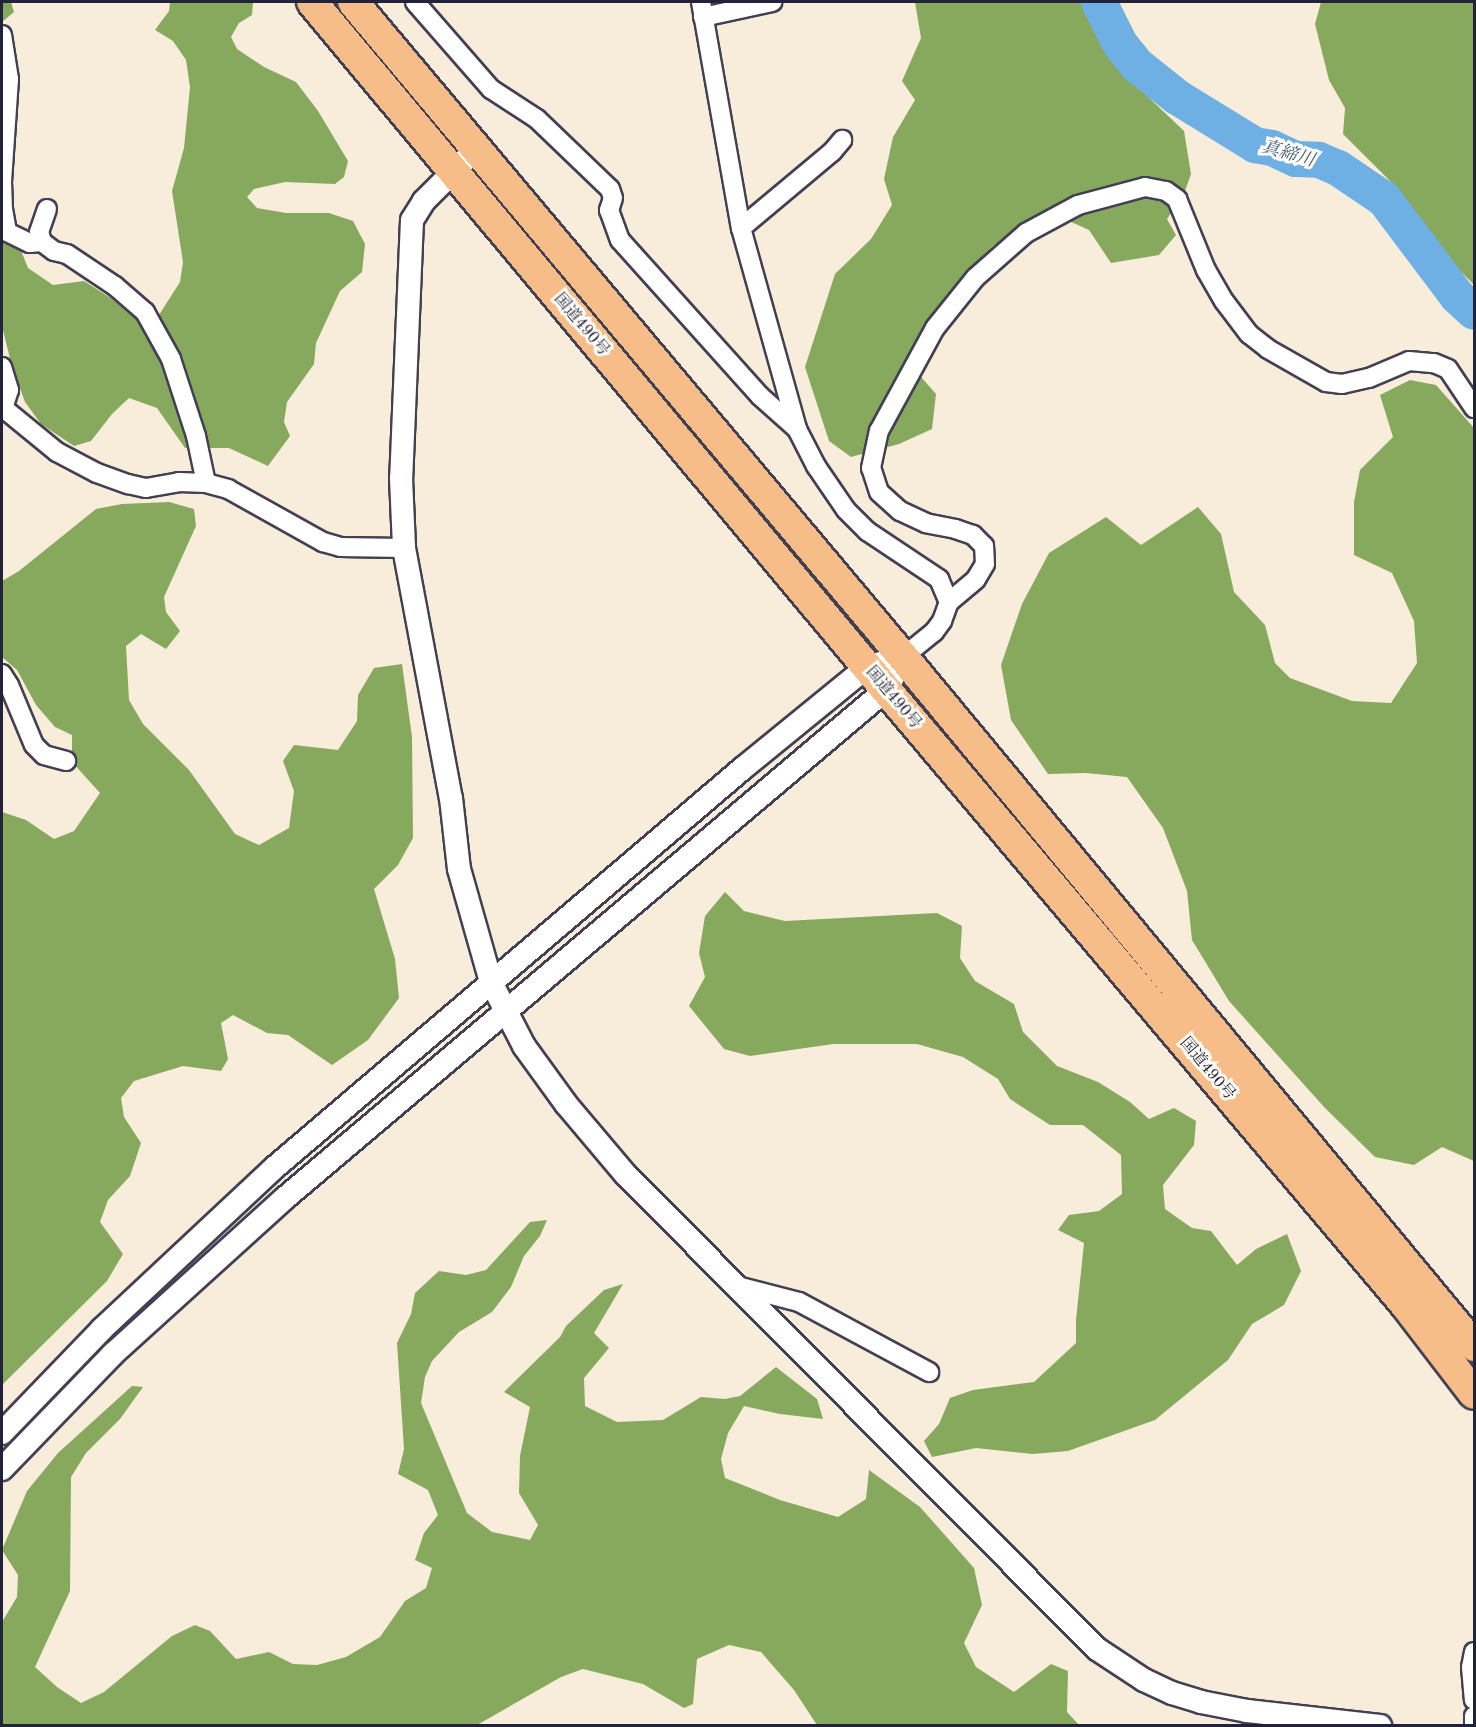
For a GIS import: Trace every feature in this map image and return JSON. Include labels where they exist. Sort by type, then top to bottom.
[{"type":"highway","name":"国道490号","points":[[312,2],[867,667],[1398,1295],[1474,1394]]},
{"type":"highway","name":"国道490号","points":[[353,2],[903,657],[1474,1346]]},
{"type":"street","points":[[415,2],[491,89],[537,119],[610,189],[613,198],[609,210],[620,240],[760,396],[797,429]]},
{"type":"street","points":[[772,2],[702,9],[741,228],[797,429],[816,466],[846,510],[867,531],[939,579],[949,602]]},
{"type":"street","points":[[2,36],[9,79],[3,209],[8,232],[30,243],[42,242]]},
{"type":"street","points":[[741,228],[832,152],[842,140]]},
{"type":"street","points":[[476,149],[424,201],[412,220],[401,478],[404,548],[451,798],[459,869],[491,982],[524,1046],[626,1175],[957,1511],[1097,1649],[1144,1680],[1172,1693],[1201,1702],[1246,1711],[1380,1725]]},
{"type":"street","points":[[2,1433],[102,1329],[274,1168],[491,982],[867,667],[903,657],[934,632],[942,621],[949,602],[976,579],[986,564],[984,546],[973,535],[957,529],[926,523],[900,511],[879,492],[871,468],[879,431],[934,328],[975,278],[1026,233],[1078,205],[1145,187],[1166,190],[1177,199],[1206,270],[1224,301],[1249,334],[1268,349],[1326,382],[1342,384],[1369,378],[1409,361],[1434,363],[1448,369],[1474,408]]},
{"type":"street","points":[[47,208],[39,232],[42,242],[54,251],[67,254],[105,280],[145,312],[171,359],[196,436],[206,483]]},
{"type":"street","points":[[2,367],[9,390],[2,407],[57,452],[97,473],[146,488],[179,482],[206,483],[228,489],[323,542],[340,548],[404,548]]},
{"type":"street","points":[[2,1469],[113,1354],[285,1198],[887,689],[903,657]]},
{"type":"street","points":[[2,674],[9,685],[34,745],[44,755],[66,761]]},
{"type":"street","points":[[737,1286],[799,1302],[929,1372]]},
{"type":"street","points":[[1474,1652],[1471,1667],[1474,1700]]},
{"type":"street","points":[[1474,1716],[1474,1725]]},
{"type":"green space","points":[[2,2],[11,2],[14,12],[2,22]]},
{"type":"green space","points":[[170,2],[253,2],[252,15],[239,23],[231,37],[237,49],[264,67],[296,82],[318,111],[348,161],[344,177],[335,184],[285,182],[254,189],[247,197],[257,208],[286,213],[329,213],[353,221],[365,244],[362,272],[340,291],[316,343],[314,364],[287,402],[284,422],[290,436],[268,466],[229,448],[185,448],[157,408],[129,398],[112,414],[91,441],[74,446],[41,424],[25,402],[12,367],[2,326],[2,215],[19,226],[20,248],[28,268],[53,285],[84,281],[112,299],[142,324],[157,318],[180,282],[183,262],[172,191],[184,148],[190,87],[186,60],[173,41],[155,30],[169,11]]},
{"type":"green space","points":[[915,2],[1086,2],[1094,30],[1122,72],[1184,131],[1191,174],[1184,194],[1167,219],[1176,235],[1159,255],[1111,263],[1089,230],[1049,212],[993,246],[945,305],[908,362],[936,394],[932,429],[899,444],[851,457],[829,441],[805,367],[835,274],[871,239],[892,205],[884,179],[893,137],[915,100],[902,81],[921,38]]},
{"type":"green space","points":[[1321,2],[1474,2],[1474,285],[1447,257],[1397,188],[1343,134],[1345,108],[1329,80],[1315,24]]},
{"type":"green space","points":[[1410,380],[1436,385],[1474,428],[1474,1161],[1442,1147],[1414,1165],[1375,1157],[1325,1108],[1229,1001],[1192,940],[1187,891],[1163,828],[1127,777],[1086,773],[1048,774],[1011,720],[1001,665],[1022,604],[1049,553],[1106,517],[1141,545],[1198,507],[1221,534],[1234,592],[1265,625],[1275,663],[1290,678],[1352,701],[1391,703],[1417,663],[1414,621],[1392,573],[1354,555],[1354,502],[1360,470],[1393,437],[1380,395]]},
{"type":"green space","points":[[169,502],[194,509],[196,526],[164,597],[166,612],[180,631],[166,649],[141,634],[126,646],[129,700],[143,724],[189,770],[235,834],[259,845],[289,828],[294,791],[283,761],[294,745],[338,750],[357,721],[358,695],[374,668],[402,664],[412,737],[413,838],[398,865],[374,889],[395,959],[399,998],[368,1040],[332,1065],[288,1035],[267,1033],[233,1015],[221,1023],[228,1059],[221,1071],[183,1066],[134,1081],[121,1098],[124,1117],[141,1143],[130,1176],[108,1200],[100,1222],[123,1254],[107,1281],[2,1385],[2,812],[26,820],[54,839],[74,831],[100,793],[72,762],[72,735],[55,727],[36,705],[17,670],[2,657],[2,581],[19,571],[96,509],[122,504]]},
{"type":"green space","points":[[725,892],[744,911],[785,921],[937,913],[962,926],[960,958],[975,981],[1014,1004],[1023,1032],[1057,1066],[1098,1082],[1130,1102],[1149,1119],[1174,1108],[1196,1121],[1194,1145],[1163,1185],[1165,1209],[1192,1228],[1211,1231],[1237,1265],[1256,1249],[1287,1234],[1301,1271],[1284,1305],[1252,1324],[1228,1360],[1155,1420],[1068,1451],[1033,1454],[976,1448],[932,1457],[924,1441],[939,1424],[950,1398],[973,1390],[1034,1382],[1076,1343],[1076,1320],[1084,1243],[1058,1230],[1069,1215],[1099,1211],[1122,1194],[1121,1155],[1083,1125],[1050,1125],[1010,1099],[998,1079],[963,1057],[917,1044],[833,1044],[750,1056],[724,1049],[689,1006],[705,977],[699,953],[705,916]]},
{"type":"green space","points":[[547,1220],[540,1236],[524,1256],[511,1287],[492,1312],[459,1332],[432,1361],[425,1377],[421,1403],[467,1513],[492,1532],[530,1540],[538,1525],[519,1493],[520,1456],[530,1407],[504,1392],[560,1337],[566,1326],[604,1290],[623,1284],[594,1333],[609,1348],[584,1378],[585,1406],[617,1422],[663,1420],[701,1397],[725,1399],[740,1396],[776,1367],[817,1399],[823,1419],[780,1414],[744,1406],[728,1433],[721,1459],[725,1478],[780,1500],[838,1517],[866,1499],[869,1470],[920,1507],[974,1568],[982,1605],[964,1643],[976,1667],[1014,1692],[1051,1664],[1068,1671],[1067,1712],[1079,1725],[817,1725],[794,1690],[761,1652],[729,1645],[697,1659],[693,1704],[684,1708],[643,1684],[583,1669],[561,1677],[477,1725],[2,1725],[2,1622],[17,1597],[18,1575],[2,1550],[27,1491],[58,1453],[132,1386],[143,1387],[120,1419],[86,1453],[71,1477],[70,1591],[35,1667],[57,1687],[81,1703],[104,1692],[172,1636],[195,1625],[210,1631],[236,1659],[269,1652],[293,1664],[317,1665],[346,1657],[380,1637],[405,1601],[426,1588],[432,1568],[415,1560],[424,1533],[438,1515],[428,1490],[398,1474],[404,1449],[397,1343],[411,1314],[415,1293],[439,1271],[466,1275],[486,1270],[530,1222]]},
{"type":"waterway","name":"真締川","points":[[1099,2],[1120,44],[1137,65],[1177,97],[1255,145],[1272,148],[1296,159],[1319,160],[1338,168],[1384,199],[1457,296],[1474,312]]}]
